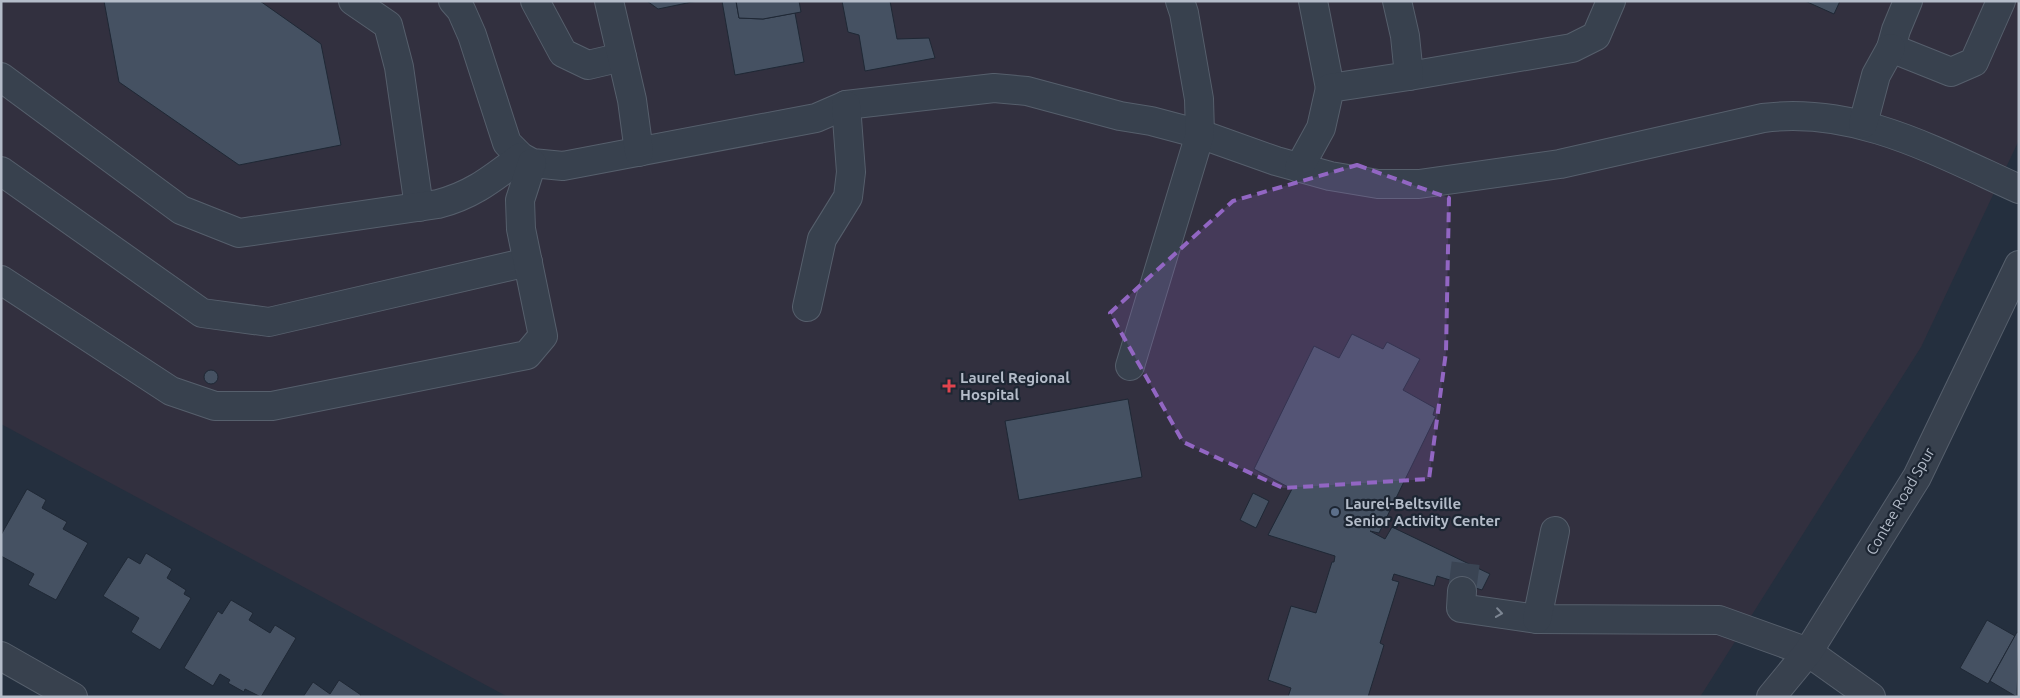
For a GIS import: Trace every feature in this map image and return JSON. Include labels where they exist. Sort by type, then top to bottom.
[{"type":"street","points":[[352,1],[388,25],[399,67],[419,207]]},
{"type":"street","points":[[454,1],[472,35],[507,143],[526,160],[563,166],[816,118],[846,105],[994,88],[1027,91],[1120,116],[1151,121],[1200,134],[1299,168],[1330,176],[1378,184],[1419,184],[1560,164],[1763,118],[1790,114],[1824,117],[1862,124],[1901,136],[2019,189]]},
{"type":"street","points":[[535,1],[563,53],[588,65],[622,57]]},
{"type":"street","points":[[609,1],[632,100],[639,152]]},
{"type":"street","points":[[1130,366],[1200,134],[1199,99],[1184,13],[1180,1]]},
{"type":"street","points":[[1299,168],[1321,128],[1330,88],[1313,1]]},
{"type":"street","points":[[1397,1],[1405,36],[1409,76]]},
{"type":"street","points":[[1330,88],[1572,48],[1596,36],[1611,1]]},
{"type":"street","points":[[1862,124],[1876,75],[1891,48],[1908,1]]},
{"type":"street","points":[[1891,48],[1950,72],[1974,62],[2002,1]]},
{"type":"street","points":[[1,77],[181,210],[239,233],[419,207],[462,198],[526,160]]},
{"type":"street","points":[[807,307],[822,239],[848,197],[851,172],[846,105]]},
{"type":"street","points":[[1,280],[171,391],[215,406],[272,406],[527,355],[543,336],[521,229],[520,200],[526,160]]},
{"type":"street","points":[[1,171],[202,313],[268,322],[528,262]]},
{"type":"street","name":"Contee Road Spur","points":[[1771,697],[1808,652],[1918,477],[2019,265]]},
{"type":"street","points":[[1537,619],[1555,531]]},
{"type":"street","points":[[1461,600],[1537,619],[1719,620],[1808,652],[1871,697]]},
{"type":"street","points":[[1,656],[73,697]]},
{"type":"highlighted area","points":[[1357,165],[1449,198],[1446,352],[1429,479],[1283,488],[1183,442],[1110,313],[1233,201]]},
{"type":"shaded area","name":"Laurel Regional Hospital","points":[[1,1],[2019,1],[2019,140],[1921,347],[1700,697],[508,697],[1,424]]},
{"type":"building","points":[[104,1],[260,1],[321,44],[341,145],[239,165],[119,82]]},
{"type":"building","points":[[647,1],[697,1],[658,9]]},
{"type":"building","points":[[722,1],[736,1],[739,18],[763,19],[795,13],[804,62],[735,75]]},
{"type":"building","points":[[736,1],[799,1],[801,12],[763,19],[739,18]]},
{"type":"building","points":[[842,1],[890,1],[897,39],[929,38],[935,58],[865,71],[859,35],[848,32]]},
{"type":"building","points":[[1805,1],[1840,1],[1834,14]]},
{"type":"building","name":"Laurel-Beltsville Senior Activity Center","points":[[1352,334],[1383,349],[1387,342],[1420,359],[1403,390],[1435,408],[1433,415],[1436,416],[1379,533],[1370,531],[1385,539],[1392,527],[1490,574],[1482,590],[1437,576],[1434,586],[1394,574],[1392,580],[1399,582],[1380,643],[1384,645],[1368,697],[1288,697],[1291,688],[1268,680],[1291,606],[1316,613],[1335,556],[1268,535],[1292,489],[1254,469],[1314,346],[1339,358]]},
{"type":"building","points":[[211,370],[216,372],[218,377],[216,382],[211,384],[206,382],[204,377],[206,372]]},
{"type":"building","points":[[1128,399],[1142,477],[1019,500],[1005,421]]},
{"type":"building","points":[[27,489],[46,500],[42,508],[67,522],[63,529],[88,543],[56,600],[28,585],[34,574],[1,556],[1,535]]},
{"type":"building","points":[[1253,493],[1269,501],[1256,528],[1240,520]]},
{"type":"building","points":[[146,553],[172,569],[167,578],[186,590],[184,594],[191,598],[160,650],[131,632],[139,618],[103,596],[128,557],[140,564]]},
{"type":"building","points":[[231,600],[253,613],[249,620],[270,633],[275,625],[296,638],[261,697],[245,689],[244,692],[228,683],[230,680],[220,674],[213,686],[184,668],[218,611],[222,614]]},
{"type":"building","points":[[1987,620],[2015,636],[1988,684],[1960,668]]},
{"type":"building","points":[[2017,632],[2019,633],[2017,697],[1990,681]]},
{"type":"building","points":[[339,680],[361,695],[359,697],[303,697],[313,682],[330,694]]},
{"type":"tunnel","points":[[1462,591],[1467,553]]},
{"type":"place","name":"Laurel Regional Hospital","points":[[949,386]]},
{"type":"place","name":"Laurel-Beltsville Senior Activity Center","points":[[1335,512]]}]
